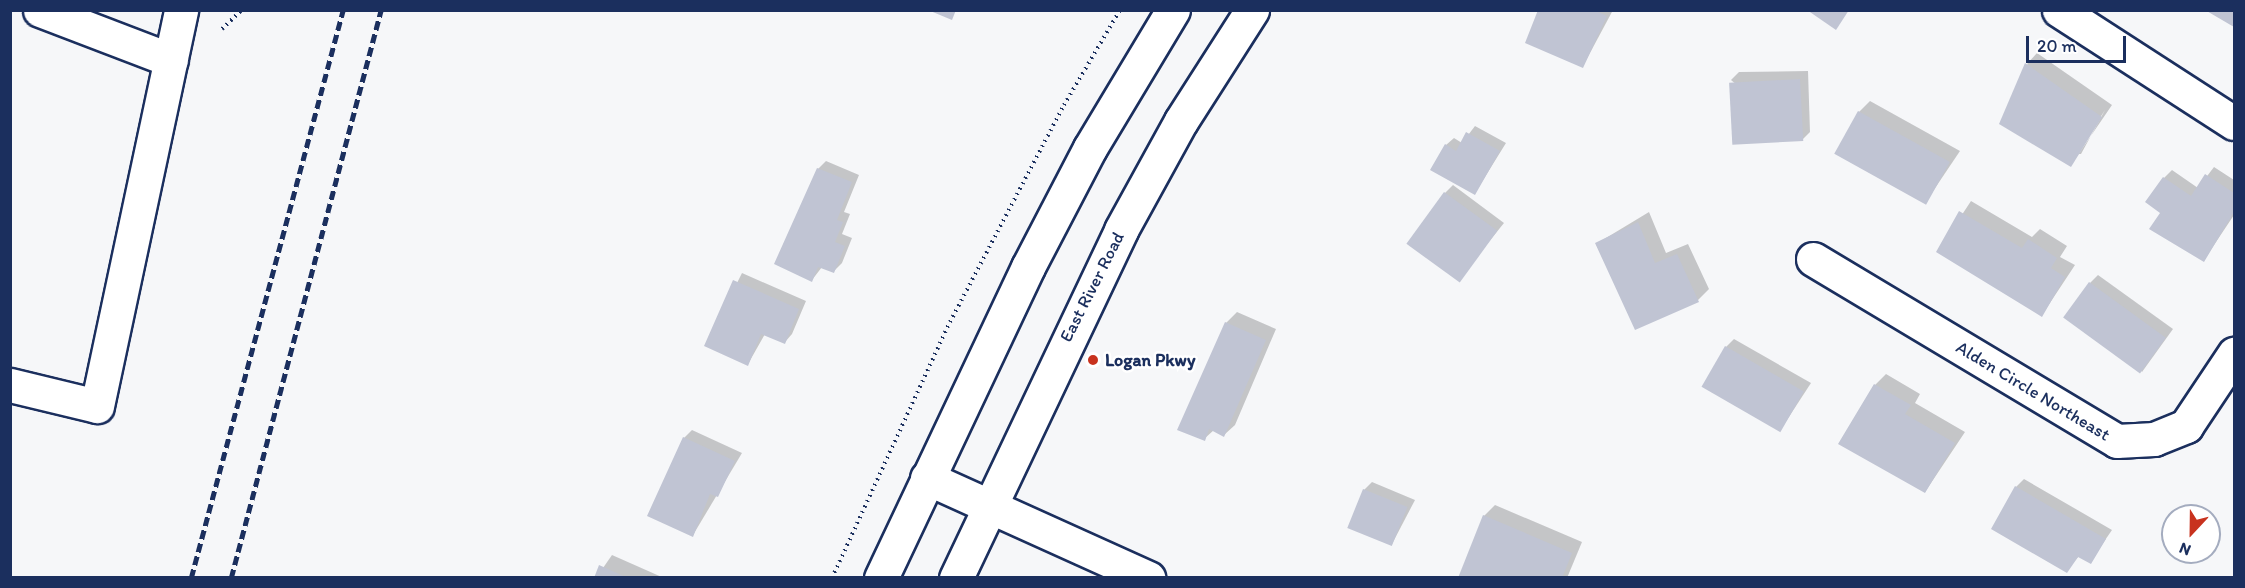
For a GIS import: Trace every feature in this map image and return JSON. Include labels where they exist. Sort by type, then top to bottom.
[{"type":"main road","points":[[40,10],[171,60]]},
{"type":"main road","points":[[10,385],[97,406],[181,10]]},
{"type":"main road","points":[[880,578],[1090,148],[1173,10]]},
{"type":"main road","name":"East River Road","points":[[956,578],[1121,230],[1181,120],[1252,10]]},
{"type":"main road","points":[[2059,10],[2235,123]]},
{"type":"main road","name":"Alden Circle Northeast","points":[[1813,260],[2117,441],[2154,439],[2186,426],[2235,354]]},
{"type":"main road","points":[[927,478],[1148,578]]},
{"type":"path","points":[[222,29],[242,10]]},
{"type":"path","points":[[832,578],[950,322],[1064,105],[1120,10]]},
{"type":"building","points":[[928,10],[956,10],[952,20]]},
{"type":"building","points":[[1538,10],[1594,10],[1607,16],[1583,68],[1525,43]]},
{"type":"building","points":[[1807,10],[1849,10],[1836,30]]},
{"type":"building","points":[[2205,10],[2234,10],[2234,27]]},
{"type":"building","points":[[2025,63],[2102,117],[2071,167],[1999,124]]},
{"type":"building","points":[[1800,79],[1803,141],[1732,145],[1729,83]]},
{"type":"building","points":[[1858,111],[1950,162],[1926,205],[1834,154]]},
{"type":"building","points":[[1466,132],[1500,151],[1475,195],[1430,170],[1445,144],[1456,151]]},
{"type":"building","points":[[817,168],[852,182],[837,220],[843,222],[835,242],[845,246],[834,273],[818,267],[812,282],[774,264]]},
{"type":"building","points":[[2205,174],[2234,193],[2234,212],[2204,262],[2149,229],[2160,213],[2145,202],[2163,177],[2191,196]]},
{"type":"building","points":[[1444,192],[1497,231],[1460,283],[1406,244]]},
{"type":"building","points":[[1959,211],[2022,248],[2028,239],[2057,258],[2051,268],[2065,277],[2042,317],[1936,252]]},
{"type":"building","points":[[1638,222],[1655,263],[1677,254],[1699,302],[1635,330],[1595,243]]},
{"type":"building","points":[[733,280],[799,309],[785,344],[761,334],[748,366],[704,346]]},
{"type":"building","points":[[2089,282],[2166,338],[2140,373],[2063,318]]},
{"type":"building","points":[[1225,322],[1266,340],[1224,437],[1209,429],[1205,441],[1177,430]]},
{"type":"building","points":[[1725,346],[1804,392],[1780,432],[1702,387]]},
{"type":"building","points":[[1874,384],[1911,405],[1905,414],[1955,443],[1925,493],[1838,444]]},
{"type":"building","points":[[683,437],[735,461],[718,497],[710,494],[693,537],[647,516]]},
{"type":"building","points":[[2015,486],[2106,539],[2091,564],[2078,557],[2067,573],[1991,529]]},
{"type":"building","points":[[1363,489],[1408,507],[1392,546],[1347,528]]},
{"type":"building","points":[[1483,515],[1572,553],[1562,578],[1458,578]]},
{"type":"building","points":[[599,565],[628,578],[594,578]]},
{"type":"railway","points":[[191,578],[343,10]]},
{"type":"railway","points":[[231,578],[381,10]]},
{"type":"place","name":"Logan Pkwy","points":[[1093,360]]}]
